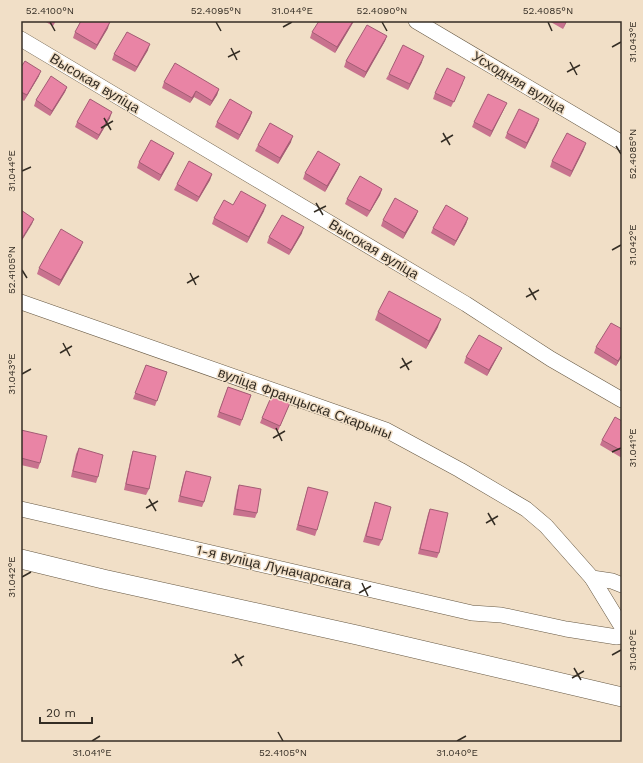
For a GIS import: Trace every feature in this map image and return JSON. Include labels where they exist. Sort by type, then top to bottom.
[{"type":"street","name":"Усходняя вуліца","points":[[416,21],[622,143]]},
{"type":"street","name":"Высокая вуліца","points":[[21,39],[459,300],[551,359],[622,400]]},
{"type":"street","name":"вуліца Францыска Скарыны","points":[[21,302],[386,430],[460,470],[526,509],[546,526],[592,578],[622,628]]},
{"type":"street","name":"1-я вуліца Луначарскага","points":[[21,509],[472,613],[501,615],[617,638],[622,636]]},
{"type":"street","points":[[21,560],[103,580],[364,637],[622,697]]},
{"type":"street","points":[[592,578],[612,581],[622,585]]},
{"type":"building","points":[[81,21],[110,22],[97,45],[75,32]]},
{"type":"building","points":[[319,21],[353,21],[337,47],[312,32]]},
{"type":"building","points":[[367,25],[387,36],[366,72],[346,61]]},
{"type":"building","points":[[127,32],[150,44],[137,67],[114,54]]},
{"type":"building","points":[[403,45],[424,56],[410,84],[389,74]]},
{"type":"building","points":[[25,61],[41,71],[27,95],[21,92],[21,67]]},
{"type":"building","points":[[175,63],[219,89],[212,101],[196,91],[192,98],[164,82]]},
{"type":"building","points":[[447,68],[465,77],[454,102],[435,93]]},
{"type":"building","points":[[51,76],[67,87],[52,111],[36,100]]},
{"type":"building","points":[[488,94],[507,103],[492,131],[474,122]]},
{"type":"building","points":[[90,99],[112,112],[99,135],[77,122]]},
{"type":"building","points":[[230,99],[252,112],[240,135],[217,122]]},
{"type":"building","points":[[519,109],[539,119],[527,143],[507,133]]},
{"type":"building","points":[[270,123],[293,136],[280,158],[258,145]]},
{"type":"building","points":[[567,133],[586,143],[572,171],[552,161]]},
{"type":"building","points":[[151,140],[174,153],[161,175],[139,162]]},
{"type":"building","points":[[318,151],[340,164],[327,186],[305,173]]},
{"type":"building","points":[[189,161],[212,174],[199,197],[177,184]]},
{"type":"building","points":[[360,176],[382,189],[370,211],[347,199]]},
{"type":"building","points":[[241,191],[266,205],[249,237],[214,218],[224,200],[233,205]]},
{"type":"building","points":[[395,198],[418,211],[405,233],[383,220]]},
{"type":"building","points":[[446,205],[468,218],[456,241],[433,228]]},
{"type":"building","points":[[21,210],[34,219],[21,240]]},
{"type":"building","points":[[282,215],[304,227],[291,250],[269,237]]},
{"type":"building","points":[[61,229],[83,242],[61,280],[39,268]]},
{"type":"building","points":[[389,291],[441,319],[429,341],[378,312]]},
{"type":"building","points":[[611,323],[622,329],[622,354],[618,361],[596,347]]},
{"type":"building","points":[[479,335],[502,348],[489,370],[466,357]]},
{"type":"building","points":[[146,365],[167,372],[157,401],[135,393]]},
{"type":"building","points":[[228,387],[251,395],[242,420],[219,412]]},
{"type":"building","points":[[272,395],[290,403],[280,426],[262,418]]},
{"type":"building","points":[[615,417],[622,421],[622,451],[602,440]]},
{"type":"building","points":[[21,430],[47,436],[40,463],[21,458]]},
{"type":"building","points":[[79,448],[103,455],[98,477],[73,471]]},
{"type":"building","points":[[133,451],[156,456],[149,489],[126,484]]},
{"type":"building","points":[[186,471],[211,477],[204,502],[180,496]]},
{"type":"building","points":[[239,485],[261,489],[257,513],[235,509]]},
{"type":"building","points":[[308,487],[328,492],[317,530],[298,525]]},
{"type":"building","points":[[375,502],[391,507],[382,540],[366,536]]},
{"type":"building","points":[[430,509],[448,513],[439,553],[420,549]]}]
